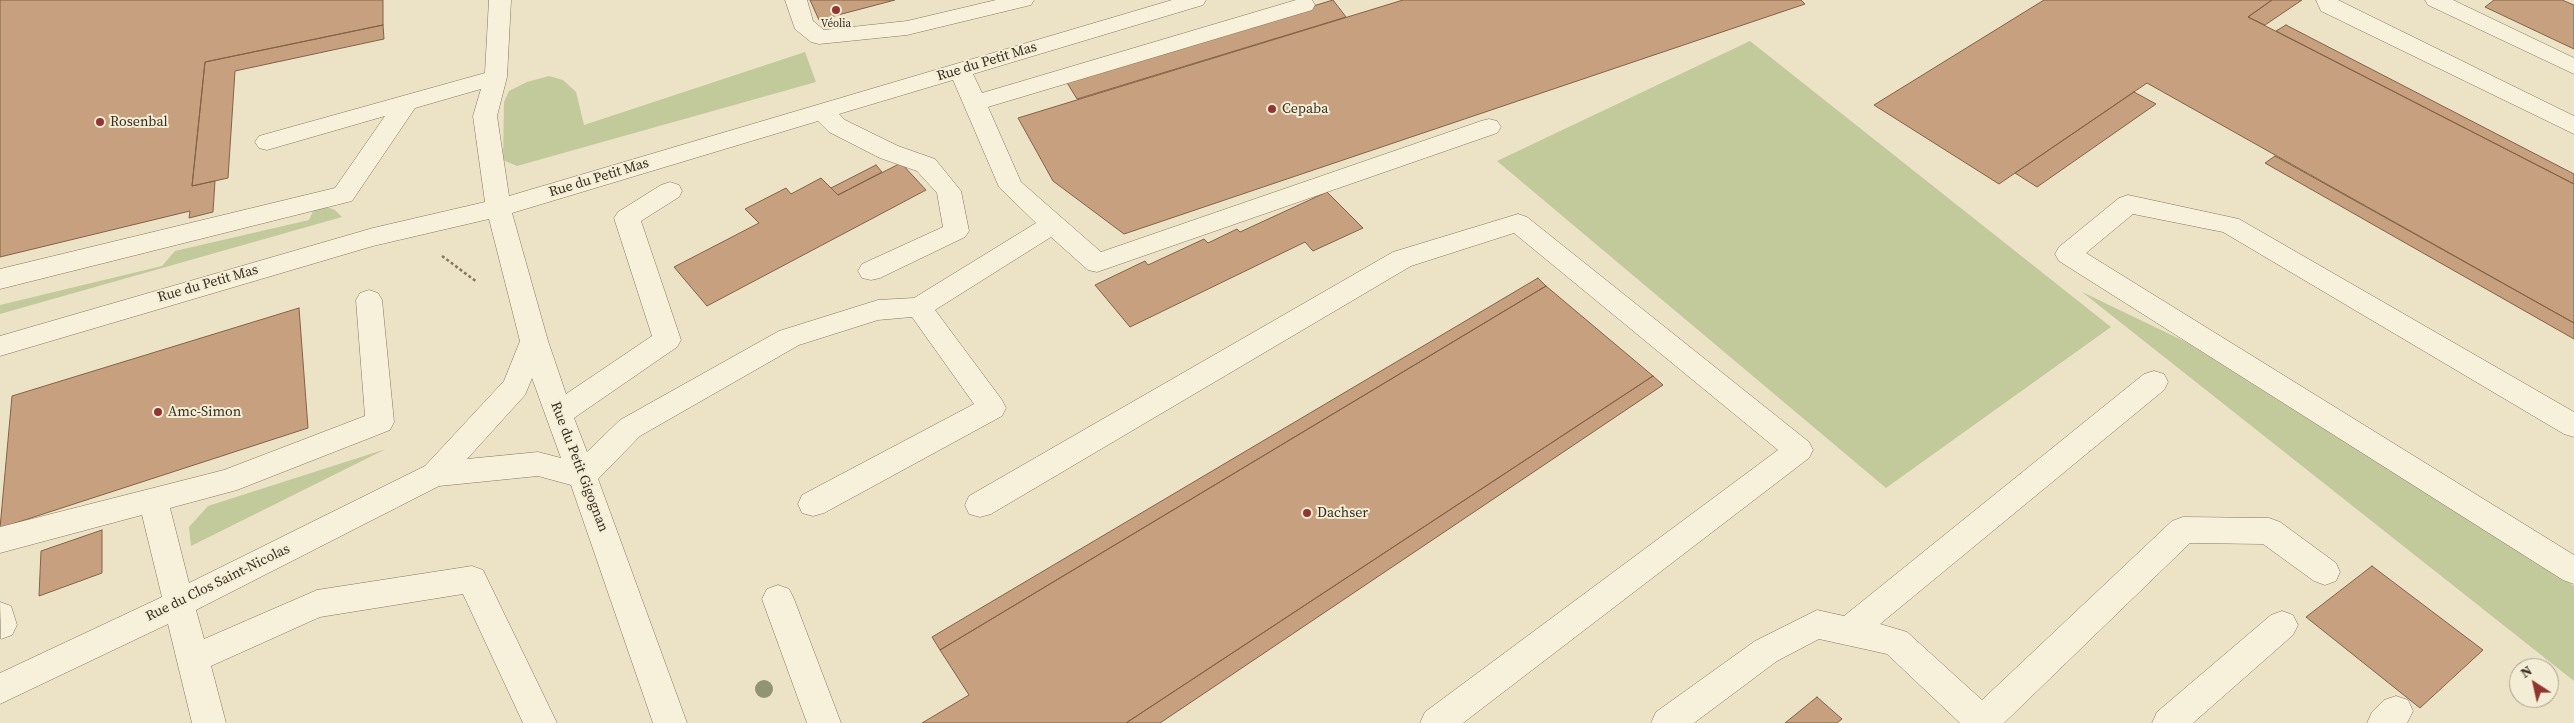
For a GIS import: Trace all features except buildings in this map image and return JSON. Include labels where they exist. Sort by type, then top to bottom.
[{"type":"street","name":"Rue du Petit Gigognan","points":[[500,0],[496,77],[485,116],[498,208],[509,242],[534,341],[558,414],[602,524],[670,723]]},
{"type":"street","points":[[796,0],[803,24],[819,37],[907,28],[1023,0]]},
{"type":"street","name":"Rue du Petit Mas","points":[[0,346],[373,237],[498,208],[960,70],[1144,7],[1195,0]]},
{"type":"street","points":[[2327,0],[2329,6],[2574,126]]},
{"type":"street","points":[[2436,0],[2574,67]]},
{"type":"street","points":[[975,103],[1304,5]]},
{"type":"street","points":[[960,70],[1011,187],[1097,263],[1489,127]]},
{"type":"street","points":[[267,142],[496,77]]},
{"type":"street","points":[[0,279],[343,195],[407,102]]},
{"type":"street","points":[[822,111],[837,126],[889,152],[926,165],[949,191],[956,231],[871,271]]},
{"type":"street","points":[[558,414],[667,340],[627,218],[670,191]]},
{"type":"street","points":[[2574,426],[2230,225],[2128,204],[2068,254],[2574,571]]},
{"type":"street","points":[[980,505],[1402,259],[1518,223],[1799,450],[1437,723]]},
{"type":"street","points":[[582,476],[630,428],[789,338],[878,310],[919,307],[1053,224]]},
{"type":"street","points":[[0,540],[227,481],[380,422],[369,300]]},
{"type":"street","points":[[813,504],[992,408],[919,307]]},
{"type":"street","name":"Rue du Clos Saint-Nicolas","points":[[0,689],[178,604],[435,474],[515,387],[534,341]]},
{"type":"street","points":[[1849,631],[2154,382]]},
{"type":"street","name":"Rue du Clos Saint-Nicolas","points":[[435,474],[538,464],[582,476]]},
{"type":"street","points":[[153,500],[209,723]]},
{"type":"street","points":[[1668,723],[1766,651],[1817,624],[1896,642],[1982,723],[2183,530],[2269,531],[2325,572]]},
{"type":"street","points":[[192,659],[317,604],[472,579],[540,723]]},
{"type":"street","points":[[778,599],[824,723]]},
{"type":"street","points":[[0,616],[0,625]]},
{"type":"street","points":[[2168,723],[2282,625]]},
{"type":"green space","points":[[1750,41],[2111,327],[1886,488],[1497,161]]},
{"type":"green space","points":[[805,52],[816,82],[517,166],[503,160],[504,102],[509,91],[527,82],[549,76],[563,80],[576,92],[584,125]]},
{"type":"green space","points":[[324,206],[335,210],[342,217],[0,314],[0,305],[162,266],[175,251],[309,220],[314,209]]},
{"type":"green space","points":[[2082,292],[2186,342],[2574,586],[2574,681],[2559,669],[2559,658],[2545,658]]},
{"type":"green space","points":[[386,449],[191,546],[189,527],[208,506]]},
{"type":"place","name":"Véolia","points":[[836,10]]},
{"type":"place","name":"Cepaba","points":[[1272,109]]},
{"type":"place","name":"Rosenbal","points":[[100,122]]},
{"type":"place","name":"Amc-Simon","points":[[158,412]]},
{"type":"place","name":"Dachser","points":[[1307,513]]}]
